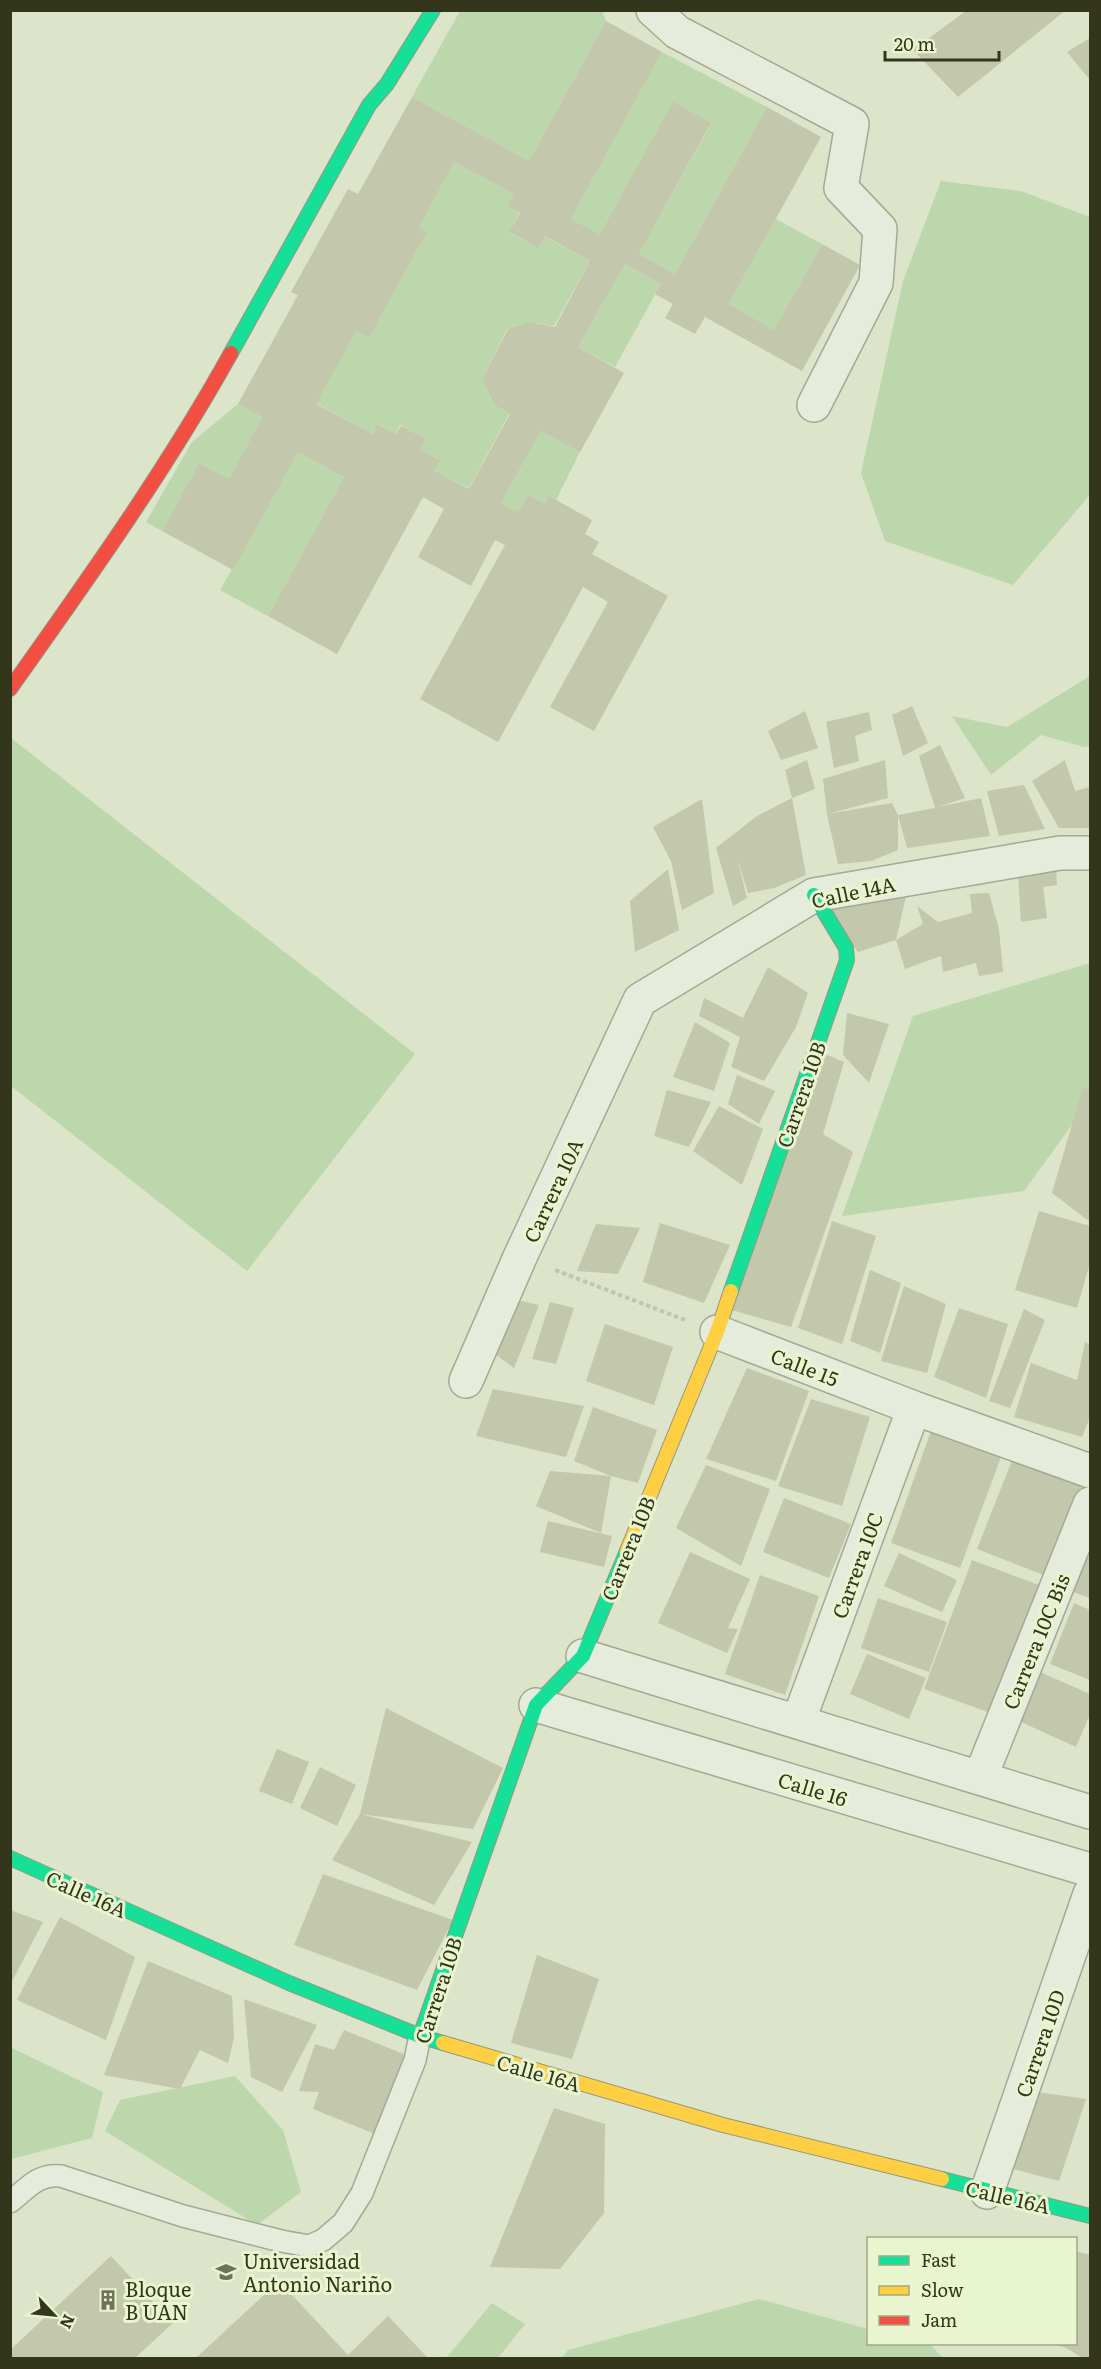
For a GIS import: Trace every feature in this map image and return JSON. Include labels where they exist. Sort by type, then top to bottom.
[{"type":"street","points":[[10,688],[122,531],[196,414],[369,105],[387,84],[433,10]]},
{"type":"street","points":[[653,10],[677,32],[852,124],[842,188],[880,229],[876,283],[814,405]]},
{"type":"street","name":"Calle 14A","points":[[640,1000],[814,895],[1060,853],[1090,853]]},
{"type":"street","name":"Carrera 10B","points":[[420,2036],[536,1705],[583,1656],[717,1332],[847,960],[846,948],[814,895]]},
{"type":"street","name":"Carrera 10A","points":[[466,1381],[520,1257],[640,1000]]},
{"type":"street","name":"Calle 15","points":[[717,1332],[914,1408],[1090,1472]]},
{"type":"street","name":"Carrera 10C","points":[[798,1722],[914,1408]]},
{"type":"street","name":"Carrera 10C Bis","points":[[980,1778],[1090,1504]]},
{"type":"street","points":[[583,1656],[1090,1812]]},
{"type":"street","name":"Calle 16","points":[[536,1705],[1090,1870]]},
{"type":"street","name":"Calle 16A","points":[[10,1858],[289,1983],[420,2036],[723,2125],[1090,2216]]},
{"type":"street","name":"Carrera 10D","points":[[987,2192],[1090,1894]]},
{"type":"lane","name":"Carrera 10B","points":[[10,2202],[39,2178],[49,2175],[60,2176],[183,2216],[309,2246],[323,2240],[343,2223],[362,2193],[415,2060],[420,2036]]},
{"type":"path","points":[[520,1257],[717,1332]]},
{"type":"green space","points":[[460,11],[602,11],[606,21],[529,161],[412,97]]},
{"type":"green space","points":[[662,52],[767,107],[675,274],[639,254],[711,124],[674,103],[600,234],[571,219]]},
{"type":"green space","points":[[454,162],[514,194],[507,206],[519,213],[509,233],[537,247],[544,236],[590,261],[554,326],[529,322],[507,329],[482,379],[493,404],[509,414],[469,488],[434,470],[439,459],[420,449],[425,439],[400,425],[396,434],[378,424],[372,434],[316,403],[355,331],[369,338],[427,232],[418,227]]},
{"type":"green space","points":[[941,181],[1021,191],[1090,217],[1090,495],[1013,585],[885,541],[861,473],[903,281]]},
{"type":"green space","points":[[776,219],[822,244],[774,330],[729,304]]},
{"type":"green space","points":[[625,264],[661,284],[615,367],[578,347]]},
{"type":"green space","points":[[238,404],[262,417],[229,479],[199,463],[162,531],[146,522],[192,442]]},
{"type":"green space","points":[[541,431],[580,452],[556,500],[549,496],[545,504],[528,495],[518,512],[501,503]]},
{"type":"green space","points":[[298,452],[344,477],[268,616],[220,590]]},
{"type":"green space","points":[[1090,676],[1090,746],[1084,747],[1041,735],[991,775],[952,716],[1007,727]]},
{"type":"green space","points":[[11,738],[415,1054],[247,1271],[11,1086]]},
{"type":"green space","points":[[1090,963],[1090,1100],[1024,1191],[842,1216],[913,1016]]},
{"type":"green space","points":[[10,2047],[103,2092],[92,2138],[11,2159]]},
{"type":"green space","points":[[235,2076],[283,2130],[301,2192],[257,2225],[105,2131],[120,2100]]},
{"type":"green space","points":[[759,2299],[867,2329],[867,2345],[928,2345],[932,2346],[943,2358],[562,2358],[568,2350]]},
{"type":"green space","points":[[492,2303],[525,2324],[498,2358],[446,2358]]},
{"type":"building","points":[[967,10],[1066,10],[958,97],[913,50]]},
{"type":"building","points":[[606,21],[662,52],[571,219],[600,234],[673,102],[711,123],[639,254],[675,274],[767,107],[821,137],[729,304],[774,330],[822,244],[860,265],[802,371],[705,317],[695,334],[665,318],[673,304],[655,294],[661,284],[625,264],[578,347],[624,373],[580,452],[541,431],[501,503],[518,512],[528,495],[545,504],[549,496],[592,520],[585,534],[599,542],[592,554],[668,596],[594,731],[550,707],[608,602],[583,587],[498,742],[420,699],[505,545],[495,540],[471,586],[418,557],[444,509],[423,497],[337,654],[268,616],[344,477],[298,452],[233,570],[162,531],[199,463],[229,479],[262,417],[238,404],[298,295],[291,292],[348,189],[358,194],[412,97],[529,161]],"holes":[[[454,162],[514,194],[507,206],[520,213],[509,232],[538,248],[545,236],[590,261],[555,327],[529,322],[508,329],[482,379],[494,405],[510,414],[469,489],[434,470],[440,460],[420,449],[426,439],[401,426],[396,434],[377,424],[373,434],[316,404],[356,331],[369,338],[427,232],[419,227]]]},
{"type":"building","points":[[1090,38],[1090,80],[1067,52]]},
{"type":"building","points":[[912,706],[928,743],[903,756],[892,715]]},
{"type":"building","points":[[805,711],[818,748],[781,760],[768,731]]},
{"type":"building","points":[[869,712],[872,730],[855,736],[859,761],[834,768],[826,722]]},
{"type":"building","points":[[940,745],[965,798],[938,807],[981,798],[990,836],[907,848],[898,815],[935,808],[919,756]]},
{"type":"building","points":[[807,760],[815,789],[792,798],[785,770]]},
{"type":"building","points":[[885,760],[888,798],[827,814],[823,779]]},
{"type":"building","points":[[1065,760],[1075,791],[1090,787],[1090,828],[1059,828],[1032,781]]},
{"type":"building","points":[[1024,785],[1045,829],[999,836],[987,791]]},
{"type":"building","points":[[792,798],[806,875],[774,888],[748,893],[737,858],[747,898],[733,906],[716,848],[757,816]]},
{"type":"building","points":[[702,799],[714,893],[682,910],[671,861],[653,827]]},
{"type":"building","points":[[892,803],[898,815],[898,850],[871,861],[838,864],[827,814]]},
{"type":"building","points":[[1056,866],[1057,885],[1043,887],[1047,918],[1021,922],[1018,874]]},
{"type":"building","points":[[668,869],[679,930],[635,952],[630,901]]},
{"type":"building","points":[[907,892],[896,940],[858,952],[827,909]]},
{"type":"building","points":[[989,893],[999,929],[1003,972],[979,976],[976,963],[943,972],[941,956],[905,969],[896,940],[923,924],[917,906],[938,922],[972,913],[970,894]]},
{"type":"building","points":[[768,967],[808,993],[796,1027],[764,1081],[731,1067],[740,1037],[699,1016],[704,998],[743,1018]]},
{"type":"building","points":[[847,1013],[889,1024],[869,1083],[843,1055]]},
{"type":"building","points":[[695,1022],[730,1043],[714,1091],[673,1077]]},
{"type":"building","points":[[820,1052],[844,1062],[823,1134],[853,1152],[791,1327],[732,1310]]},
{"type":"building","points":[[737,1075],[775,1091],[759,1124],[728,1104]]},
{"type":"building","points":[[1083,1087],[1090,1090],[1090,1222],[1052,1193]]},
{"type":"building","points":[[667,1090],[711,1102],[689,1147],[654,1136]]},
{"type":"building","points":[[719,1106],[763,1129],[742,1185],[693,1151]]},
{"type":"building","points":[[1039,1211],[1090,1226],[1090,1263],[1077,1308],[1015,1290]]},
{"type":"building","points":[[832,1221],[876,1236],[842,1344],[798,1328]]},
{"type":"building","points":[[660,1223],[730,1245],[704,1303],[643,1282]]},
{"type":"building","points":[[596,1224],[640,1228],[618,1274],[577,1271]]},
{"type":"building","points":[[870,1270],[901,1283],[880,1353],[850,1341]]},
{"type":"building","points":[[904,1286],[946,1304],[927,1373],[881,1361]]},
{"type":"building","points":[[512,1299],[539,1305],[514,1368],[491,1351]]},
{"type":"building","points":[[550,1302],[574,1308],[556,1364],[532,1359]]},
{"type":"building","points":[[959,1308],[1008,1324],[986,1398],[934,1377]]},
{"type":"building","points":[[1024,1309],[1045,1320],[1010,1408],[989,1401]]},
{"type":"building","points":[[605,1324],[673,1347],[654,1405],[586,1381]]},
{"type":"building","points":[[1085,1342],[1090,1345],[1090,1417],[1082,1437],[1014,1417],[1031,1363],[1077,1380]]},
{"type":"building","points":[[747,1368],[809,1391],[776,1481],[706,1459]]},
{"type":"building","points":[[493,1389],[584,1406],[566,1457],[476,1436]]},
{"type":"building","points":[[811,1399],[870,1417],[842,1506],[778,1486]]},
{"type":"building","points":[[593,1407],[657,1430],[638,1483],[611,1476],[574,1461]]},
{"type":"building","points":[[931,1431],[1001,1457],[960,1568],[891,1543]]},
{"type":"building","points":[[1013,1458],[1082,1485],[1046,1576],[977,1549]]},
{"type":"building","points":[[706,1465],[770,1489],[741,1566],[676,1528]]},
{"type":"building","points":[[550,1471],[611,1476],[601,1533],[536,1506]]},
{"type":"building","points":[[784,1498],[851,1524],[829,1578],[763,1552]]},
{"type":"building","points":[[548,1521],[612,1536],[604,1567],[540,1552]]},
{"type":"building","points":[[1090,1542],[1090,1598],[1073,1592]]},
{"type":"building","points":[[690,1552],[750,1579],[728,1628],[738,1629],[727,1653],[658,1623]]},
{"type":"building","points":[[899,1553],[957,1580],[942,1612],[884,1586]]},
{"type":"building","points":[[972,1560],[1044,1587],[996,1715],[924,1689]]},
{"type":"building","points":[[760,1575],[819,1596],[785,1695],[725,1674]]},
{"type":"building","points":[[878,1598],[947,1622],[929,1672],[861,1648]]},
{"type":"building","points":[[1074,1603],[1090,1610],[1090,1680],[1050,1664]]},
{"type":"building","points":[[867,1654],[926,1678],[909,1719],[850,1694]]},
{"type":"building","points":[[1040,1672],[1090,1694],[1090,1714],[1076,1747],[1019,1721]]},
{"type":"building","points":[[386,1708],[503,1768],[473,1829],[360,1814]]},
{"type":"building","points":[[277,1749],[309,1762],[292,1804],[259,1791]]},
{"type":"building","points":[[320,1767],[356,1785],[337,1826],[300,1808]]},
{"type":"building","points":[[360,1814],[472,1842],[434,1905],[332,1860]]},
{"type":"building","points":[[323,1874],[453,1920],[417,1990],[294,1945]]},
{"type":"building","points":[[10,1910],[43,1922],[10,1985]]},
{"type":"building","points":[[60,1917],[135,1957],[106,2040],[17,2000]]},
{"type":"building","points":[[537,1955],[599,1979],[572,2059],[511,2043]]},
{"type":"building","points":[[148,1961],[232,1996],[234,2038],[228,2063],[200,2050],[180,2089],[104,2075]]},
{"type":"building","points":[[244,1999],[317,2025],[282,2092],[251,2077]]},
{"type":"building","points":[[344,2030],[406,2055],[375,2134],[313,2109],[319,2092],[299,2091],[315,2044],[334,2050]]},
{"type":"building","points":[[1037,2092],[1086,2099],[1059,2181],[1009,2168]]},
{"type":"building","points":[[554,2108],[605,2124],[604,2213],[560,2269],[490,2267]]},
{"type":"building","points":[[1077,2251],[1090,2255],[1090,2358],[1083,2358],[1056,2345],[1077,2345]]},
{"type":"building","name":"Bloque B UAN","points":[[111,2256],[173,2323],[135,2358],[10,2358],[10,2350]]},
{"type":"building","points":[[279,2281],[348,2355],[388,2316],[428,2358],[196,2358]]},
{"type":"traffic: fast","points":[[231,353],[369,105],[387,84],[433,10]]},
{"type":"traffic: fast","points":[[731,1291],[847,960],[846,948],[814,895]]},
{"type":"traffic: fast","points":[[420,2036],[536,1705],[583,1656],[627,1551]]},
{"type":"traffic: fast","points":[[10,1858],[289,1983],[420,2036],[443,2043]]},
{"type":"traffic: fast","points":[[942,2179],[1090,2216]]},
{"type":"traffic: slow","points":[[627,1551],[717,1332],[731,1291]]},
{"type":"traffic: slow","points":[[443,2043],[723,2125],[942,2179]]},
{"type":"traffic: jam","points":[[10,689],[153,482],[231,353]]},
{"type":"place","name":"Universidad Antonio Nariño","points":[[226,2272]]},
{"type":"place","name":"Bloque B UAN","points":[[108,2300]]}]
